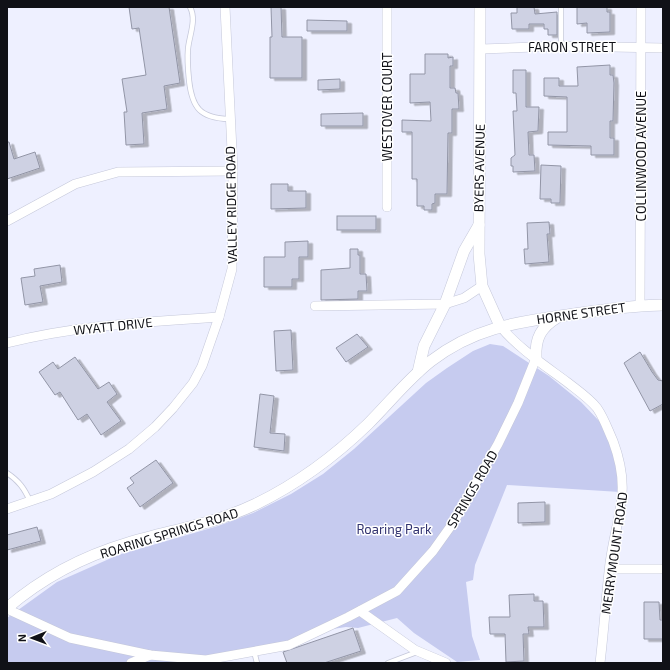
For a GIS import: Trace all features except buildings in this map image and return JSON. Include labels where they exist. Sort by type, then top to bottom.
[{"type":"street","name":"VALLEY RIDGE ROAD","points":[[7,510],[51,494],[93,472],[129,449],[155,427],[173,408],[193,383],[210,346],[232,269],[233,171],[229,119],[226,7]]},
{"type":"street","name":"WESTOVER COURT","points":[[387,7],[387,207]]},
{"type":"street","name":"BYERS AVENUE","points":[[480,7],[479,224],[482,286],[500,326]]},
{"type":"street","name":"COLLINWOOD AVENUE","points":[[640,305],[641,7]]},
{"type":"street","name":"FARON STREET","points":[[481,49],[561,46],[663,48]]},
{"type":"street","points":[[7,221],[75,184],[118,172],[233,171]]},
{"type":"street","points":[[418,372],[424,346],[444,304],[464,251],[479,224]]},
{"type":"street","points":[[315,306],[444,304],[464,298],[482,286]]},
{"type":"street","name":"HORNE STREET","points":[[500,326],[640,305],[663,305]]},
{"type":"street","points":[[536,358],[537,338],[541,330],[561,316]]},
{"type":"street","name":"WYATT DRIVE","points":[[7,343],[39,335],[113,325],[219,317]]},
{"type":"street","name":"MERRYMOUNT ROAD","points":[[500,326],[512,340],[581,393],[596,407],[606,423],[616,451],[622,472],[624,488],[610,569],[600,663]]},
{"type":"street","name":"ROARING SPRINGS ROAD","points":[[7,609],[46,579],[94,555],[127,543],[228,517],[280,490],[313,470],[367,425],[418,372],[449,348],[470,336],[500,326]]},
{"type":"street","name":"SPRINGS ROAD","points":[[7,609],[70,638],[150,655],[206,660],[289,645],[360,611],[397,591],[433,551],[453,523],[498,444],[518,403],[536,358]]},
{"type":"street","points":[[610,569],[663,569]]},
{"type":"street","points":[[360,611],[419,651],[446,663]]},
{"type":"street","name":"SPRINGS ROAD","points":[[131,663],[150,655]]},
{"type":"lane","points":[[190,7],[192,11],[192,26],[188,49],[191,98],[198,110],[215,118],[229,119]]},
{"type":"lane","points":[[561,7],[561,46]]},
{"type":"lane","points":[[7,474],[17,480],[25,489],[30,501]]},
{"type":"lane","points":[[254,651],[258,663]]},
{"type":"lane","points":[[388,663],[419,651]]},
{"type":"green space","name":"Roaring Park","points":[[490,344],[503,346],[549,376],[581,402],[602,424],[620,472],[620,492],[507,485],[475,565],[473,580],[466,582],[472,636],[480,660],[457,662],[414,633],[397,618],[358,628],[346,627],[326,630],[213,663],[7,663],[7,618],[57,582],[118,555],[218,526],[253,513],[291,494],[323,474],[354,449],[426,383],[473,351]]}]
